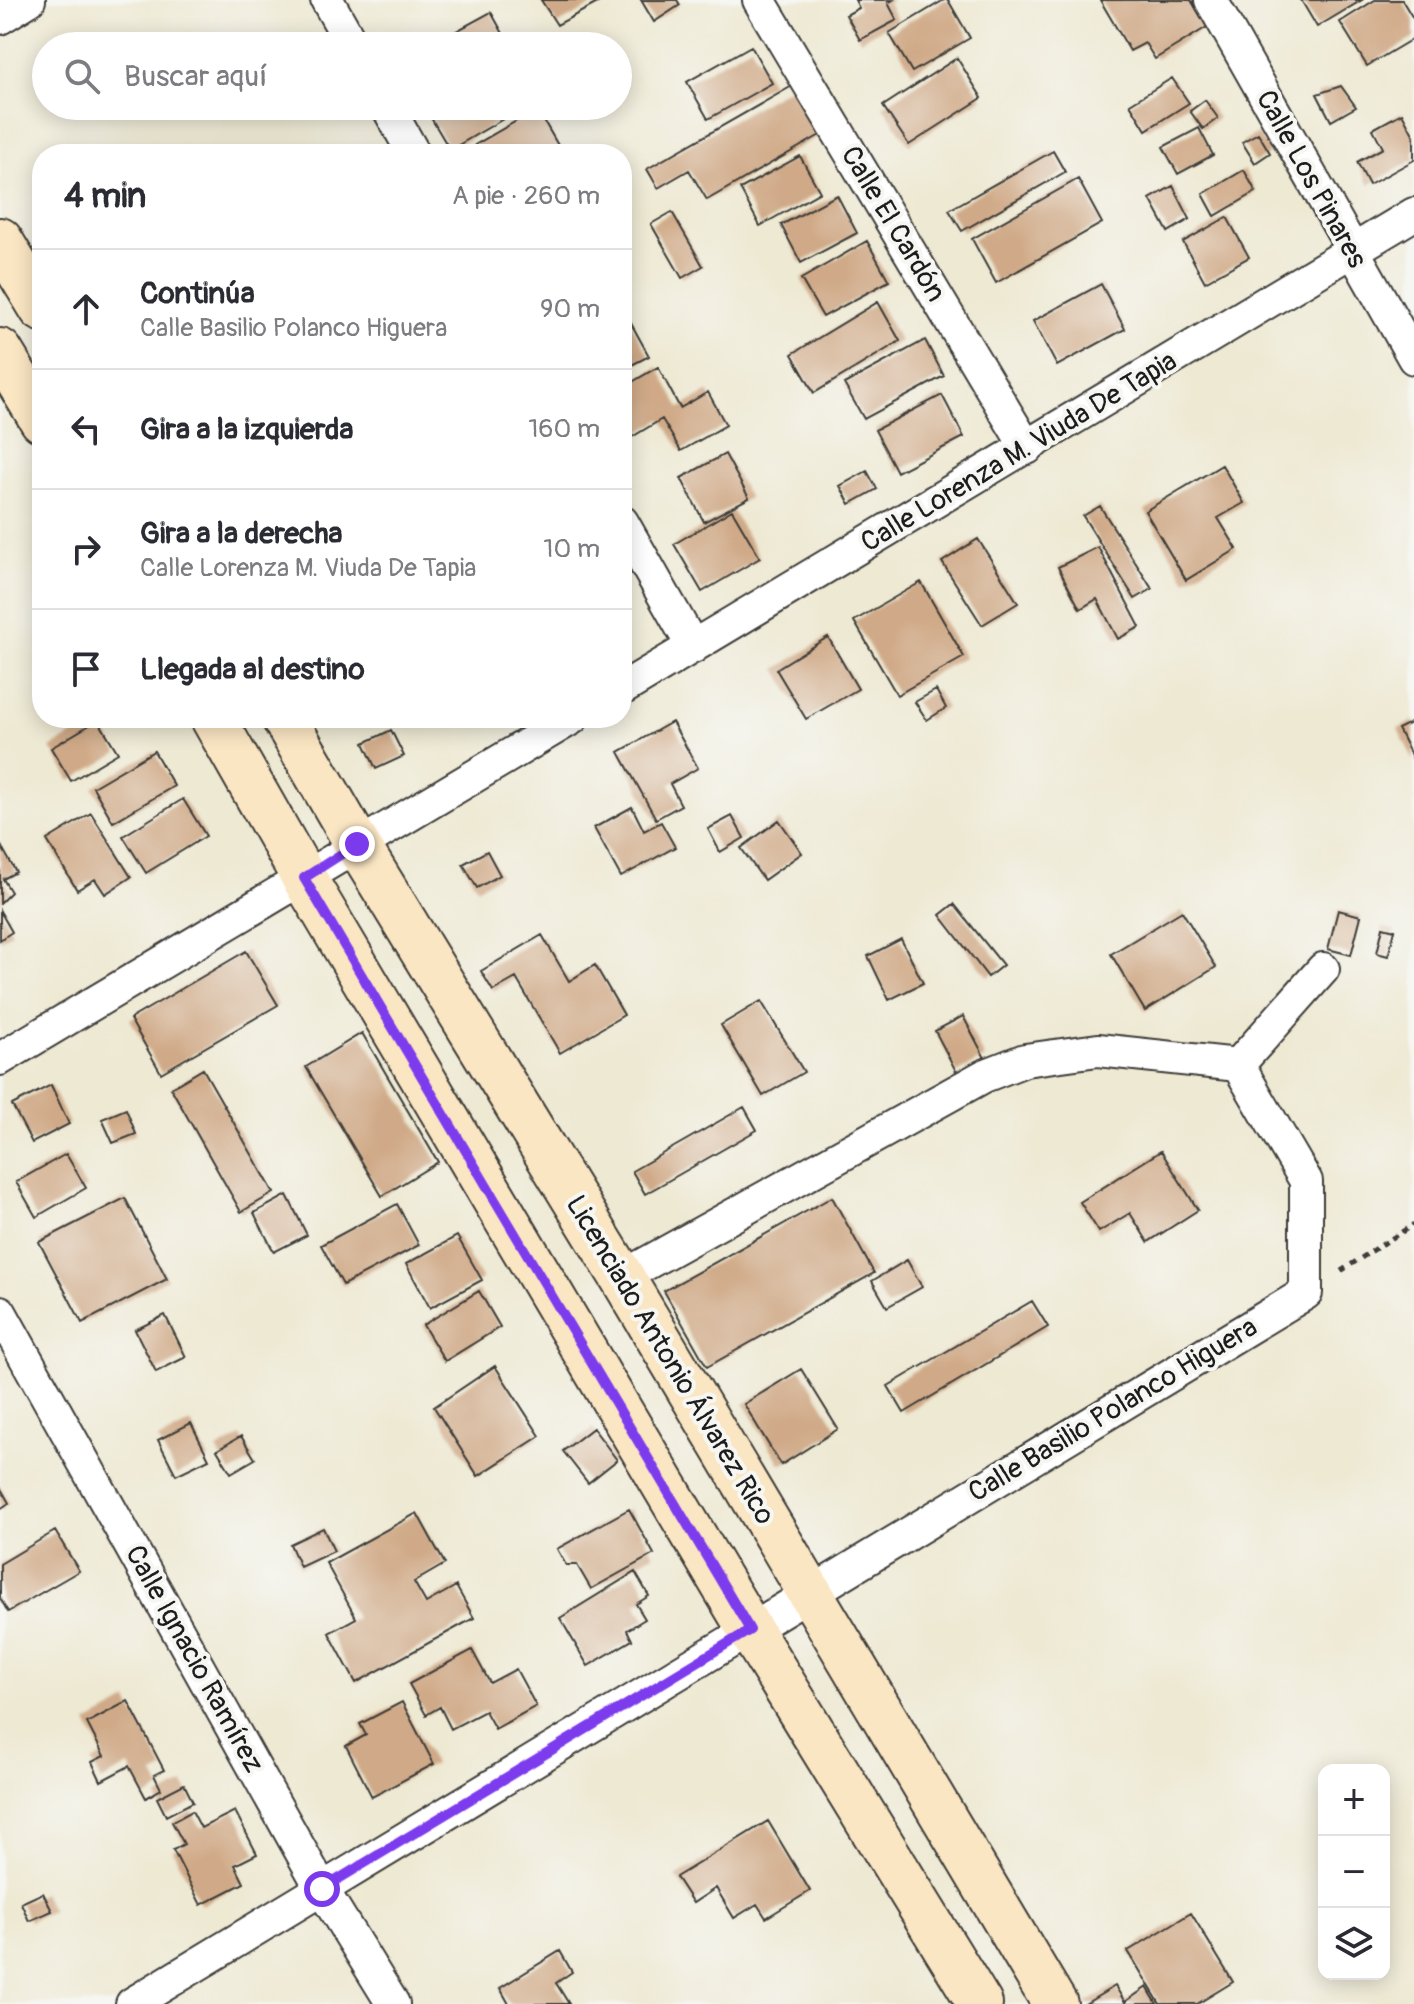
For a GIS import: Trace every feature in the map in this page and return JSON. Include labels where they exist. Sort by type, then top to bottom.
[{"type":"main road","points":[[0,240],[32,293]]},
{"type":"main road","points":[[0,351],[32,404]]},
{"type":"main road","points":[[219,728],[304,878],[750,1630],[980,2004]]},
{"type":"main road","name":"Licenciado Antonio Álvarez Rico","points":[[290,728],[357,844],[622,1277],[1055,2004]]},
{"type":"street","points":[[0,18],[29,0]]},
{"type":"street","points":[[327,0],[345,32]]},
{"type":"street","name":"Calle El Cardón","points":[[759,0],[1027,448]]},
{"type":"street","name":"Calle Los Pinares","points":[[1211,0],[1351,252],[1414,358]]},
{"type":"street","points":[[395,120],[408,144]]},
{"type":"street","name":"Calle Lorenza M. Viuda De Tapia","points":[[632,683],[1414,214]]},
{"type":"street","points":[[632,540],[693,647]]},
{"type":"street","points":[[0,1059],[555,728]]},
{"type":"street","points":[[1238,1065],[1323,969]]},
{"type":"street","points":[[622,1277],[984,1076],[1025,1060],[1098,1050],[1238,1065]]},
{"type":"street","points":[[1238,1065],[1306,1181],[1306,1293]]},
{"type":"street","name":"Calle Basilio Polanco Higuera","points":[[750,1630],[1306,1293]]},
{"type":"street","name":"Calle Ignacio Ramírez","points":[[0,1312],[322,1889],[393,2004]]},
{"type":"street","points":[[132,2004],[750,1630]]},
{"type":"path","points":[[1306,1293],[1414,1224]]},
{"type":"building","points":[[541,0],[603,0],[557,25]]},
{"type":"building","points":[[641,0],[677,0],[680,5],[654,22]]},
{"type":"building","points":[[855,0],[893,0],[888,3],[897,20],[860,40],[846,15],[859,8]]},
{"type":"building","points":[[948,0],[970,38],[912,72],[889,33]]},
{"type":"building","points":[[1100,0],[1191,0],[1207,27],[1155,59],[1145,43],[1130,51]]},
{"type":"building","points":[[1301,0],[1362,0],[1317,27]]},
{"type":"building","points":[[1375,0],[1402,0],[1414,20],[1414,38],[1367,66],[1340,22]]},
{"type":"building","points":[[491,12],[502,32],[455,32]]},
{"type":"building","points":[[751,46],[772,83],[708,119],[687,82]]},
{"type":"building","points":[[957,58],[982,98],[909,145],[883,106]]},
{"type":"building","points":[[1172,78],[1189,103],[1146,130],[1130,104]]},
{"type":"building","points":[[794,85],[822,134],[707,200],[689,170],[658,188],[647,169]]},
{"type":"building","points":[[1341,86],[1356,107],[1331,121],[1317,94]]},
{"type":"building","points":[[1205,100],[1218,118],[1203,129],[1190,111]]},
{"type":"building","points":[[1402,113],[1414,136],[1414,160],[1369,185],[1357,162],[1383,148],[1373,129]]},
{"type":"building","points":[[432,120],[501,120],[460,144],[446,144]]},
{"type":"building","points":[[518,120],[543,120],[557,144],[477,144]]},
{"type":"building","points":[[1199,128],[1213,155],[1178,174],[1163,147]]},
{"type":"building","points":[[1258,133],[1270,153],[1255,163],[1242,142]]},
{"type":"building","points":[[1053,151],[1065,172],[962,231],[949,210]]},
{"type":"building","points":[[800,156],[820,192],[760,226],[740,189]]},
{"type":"building","points":[[1244,170],[1256,192],[1215,216],[1203,194]]},
{"type":"building","points":[[1078,179],[1102,223],[996,283],[972,239]]},
{"type":"building","points":[[1173,186],[1190,219],[1168,232],[1150,199]]},
{"type":"building","points":[[837,195],[857,233],[801,263],[781,225]]},
{"type":"building","points":[[672,212],[703,266],[682,278],[651,224]]},
{"type":"building","points":[[1227,217],[1249,257],[1205,282],[1183,242]]},
{"type":"building","points":[[867,241],[889,281],[823,317],[801,279]]},
{"type":"building","points":[[1101,284],[1125,329],[1057,366],[1033,321]]},
{"type":"building","points":[[878,302],[900,341],[814,393],[792,354]]},
{"type":"building","points":[[632,325],[649,356],[632,365]]},
{"type":"building","points":[[925,340],[944,376],[864,419],[844,384]]},
{"type":"building","points":[[658,367],[680,408],[708,392],[726,425],[681,451],[662,419],[632,437],[632,382]]},
{"type":"building","points":[[942,395],[964,437],[897,472],[875,430]]},
{"type":"building","points":[[725,454],[749,498],[704,522],[681,478]]},
{"type":"building","points":[[1222,465],[1244,503],[1218,518],[1237,549],[1186,580],[1145,511]]},
{"type":"building","points":[[867,471],[877,489],[850,504],[840,486]]},
{"type":"building","points":[[1100,506],[1152,589],[1135,599],[1083,516]]},
{"type":"building","points":[[732,510],[760,558],[702,592],[674,544]]},
{"type":"building","points":[[978,539],[1018,603],[982,625],[942,562]]},
{"type":"building","points":[[1098,547],[1140,627],[1118,639],[1097,599],[1080,609],[1058,567]]},
{"type":"building","points":[[921,582],[964,657],[897,695],[854,621]]},
{"type":"building","points":[[828,637],[858,689],[806,719],[776,669]]},
{"type":"building","points":[[936,690],[946,708],[927,720],[915,702]]},
{"type":"building","points":[[1414,721],[1414,761],[1398,729]]},
{"type":"building","points":[[672,722],[698,768],[670,784],[681,805],[656,819],[619,752]]},
{"type":"building","points":[[85,728],[103,728],[118,753],[71,781],[51,748]]},
{"type":"building","points":[[391,730],[404,756],[376,769],[364,743]]},
{"type":"building","points":[[154,751],[174,786],[113,822],[93,787]]},
{"type":"building","points":[[183,799],[206,836],[146,873],[123,836]]},
{"type":"building","points":[[632,807],[644,831],[661,822],[675,847],[621,877],[594,828]]},
{"type":"building","points":[[91,813],[131,877],[105,894],[95,879],[77,890],[47,840]]},
{"type":"building","points":[[732,816],[744,838],[720,852],[708,829]]},
{"type":"building","points":[[779,820],[802,853],[764,880],[741,848]]},
{"type":"building","points":[[0,844],[16,872],[3,879],[11,892],[0,903]]},
{"type":"building","points":[[487,851],[500,875],[477,888],[463,864]]},
{"type":"building","points":[[954,904],[1003,965],[988,977],[940,915]]},
{"type":"building","points":[[1338,910],[1361,916],[1351,955],[1328,949]]},
{"type":"building","points":[[0,911],[12,932],[0,940]]},
{"type":"building","points":[[1182,911],[1216,967],[1145,1011],[1111,954]]},
{"type":"building","points":[[1383,927],[1395,930],[1388,956],[1377,953]]},
{"type":"building","points":[[542,935],[569,981],[595,965],[624,1015],[560,1053],[516,978],[493,991],[481,971]]},
{"type":"building","points":[[901,939],[923,983],[889,1000],[868,956]]},
{"type":"building","points":[[246,951],[278,1005],[161,1073],[130,1019]]},
{"type":"building","points":[[761,1001],[804,1072],[763,1096],[721,1025]]},
{"type":"building","points":[[963,1016],[985,1058],[957,1073],[935,1031]]},
{"type":"building","points":[[362,1033],[438,1162],[382,1196],[306,1067]]},
{"type":"building","points":[[203,1069],[274,1193],[241,1212],[171,1088]]},
{"type":"building","points":[[51,1085],[69,1124],[32,1143],[12,1105]]},
{"type":"building","points":[[744,1107],[757,1130],[645,1194],[632,1171]]},
{"type":"building","points":[[126,1109],[136,1134],[113,1143],[102,1119]]},
{"type":"building","points":[[1161,1151],[1198,1210],[1148,1242],[1130,1213],[1099,1232],[1080,1202]]},
{"type":"building","points":[[66,1154],[86,1188],[36,1217],[16,1182]]},
{"type":"building","points":[[287,1195],[307,1235],[274,1252],[254,1213]]},
{"type":"building","points":[[832,1197],[874,1273],[707,1367],[664,1291]]},
{"type":"building","points":[[125,1198],[167,1279],[82,1323],[39,1242]]},
{"type":"building","points":[[397,1204],[419,1245],[343,1285],[321,1245]]},
{"type":"building","points":[[457,1236],[482,1280],[430,1308],[406,1264]]},
{"type":"building","points":[[907,1260],[922,1287],[887,1307],[872,1281]]},
{"type":"building","points":[[479,1291],[500,1327],[445,1361],[423,1325]]},
{"type":"building","points":[[1032,1301],[1048,1327],[904,1413],[888,1386]]},
{"type":"building","points":[[165,1315],[186,1357],[156,1372],[135,1330]]},
{"type":"building","points":[[495,1366],[540,1436],[478,1476],[434,1407]]},
{"type":"building","points":[[801,1369],[838,1429],[781,1465],[744,1404]]},
{"type":"building","points":[[191,1423],[209,1459],[176,1475],[158,1440]]},
{"type":"building","points":[[593,1428],[617,1460],[588,1483],[563,1451]]},
{"type":"building","points":[[241,1436],[255,1459],[231,1473],[217,1450]]},
{"type":"building","points":[[0,1487],[9,1503],[0,1509]]},
{"type":"building","points":[[629,1509],[654,1554],[591,1589],[577,1565],[566,1565],[557,1549]]},
{"type":"building","points":[[417,1513],[445,1564],[414,1582],[426,1603],[456,1586],[474,1618],[356,1683],[329,1633],[356,1618],[326,1563]]},
{"type":"building","points":[[323,1528],[334,1551],[300,1567],[290,1544]]},
{"type":"building","points":[[55,1531],[79,1571],[8,1612],[0,1598],[0,1564]]},
{"type":"building","points":[[635,1572],[649,1596],[636,1604],[645,1619],[627,1630],[632,1640],[588,1666],[560,1618]]},
{"type":"building","points":[[472,1650],[490,1683],[516,1669],[536,1706],[495,1729],[485,1711],[451,1729],[440,1707],[426,1715],[409,1684]]},
{"type":"building","points":[[128,1701],[164,1770],[154,1775],[161,1789],[146,1798],[129,1766],[101,1781],[92,1762],[104,1756],[87,1723]]},
{"type":"building","points":[[402,1702],[434,1764],[372,1797],[346,1746],[366,1735],[360,1724]]},
{"type":"building","points":[[184,1784],[193,1802],[166,1816],[157,1798]]},
{"type":"building","points":[[192,1811],[201,1828],[235,1811],[257,1854],[235,1865],[244,1883],[201,1905],[173,1850],[184,1844],[172,1822]]},
{"type":"building","points":[[768,1821],[810,1891],[766,1918],[757,1904],[734,1918],[716,1888],[693,1903],[676,1877]]},
{"type":"building","points":[[43,1893],[52,1911],[29,1921],[21,1903]]},
{"type":"building","points":[[1191,1913],[1233,1982],[1197,2004],[1160,2004],[1128,1951]]},
{"type":"building","points":[[560,1951],[572,1972],[556,1983],[569,2004],[509,2004],[500,1988]]},
{"type":"building","points":[[1115,1986],[1125,2002],[1147,1987],[1157,2004],[1085,2004]]},
{"type":"route","points":[[322,1889],[750,1630],[304,878],[357,844]]}]
